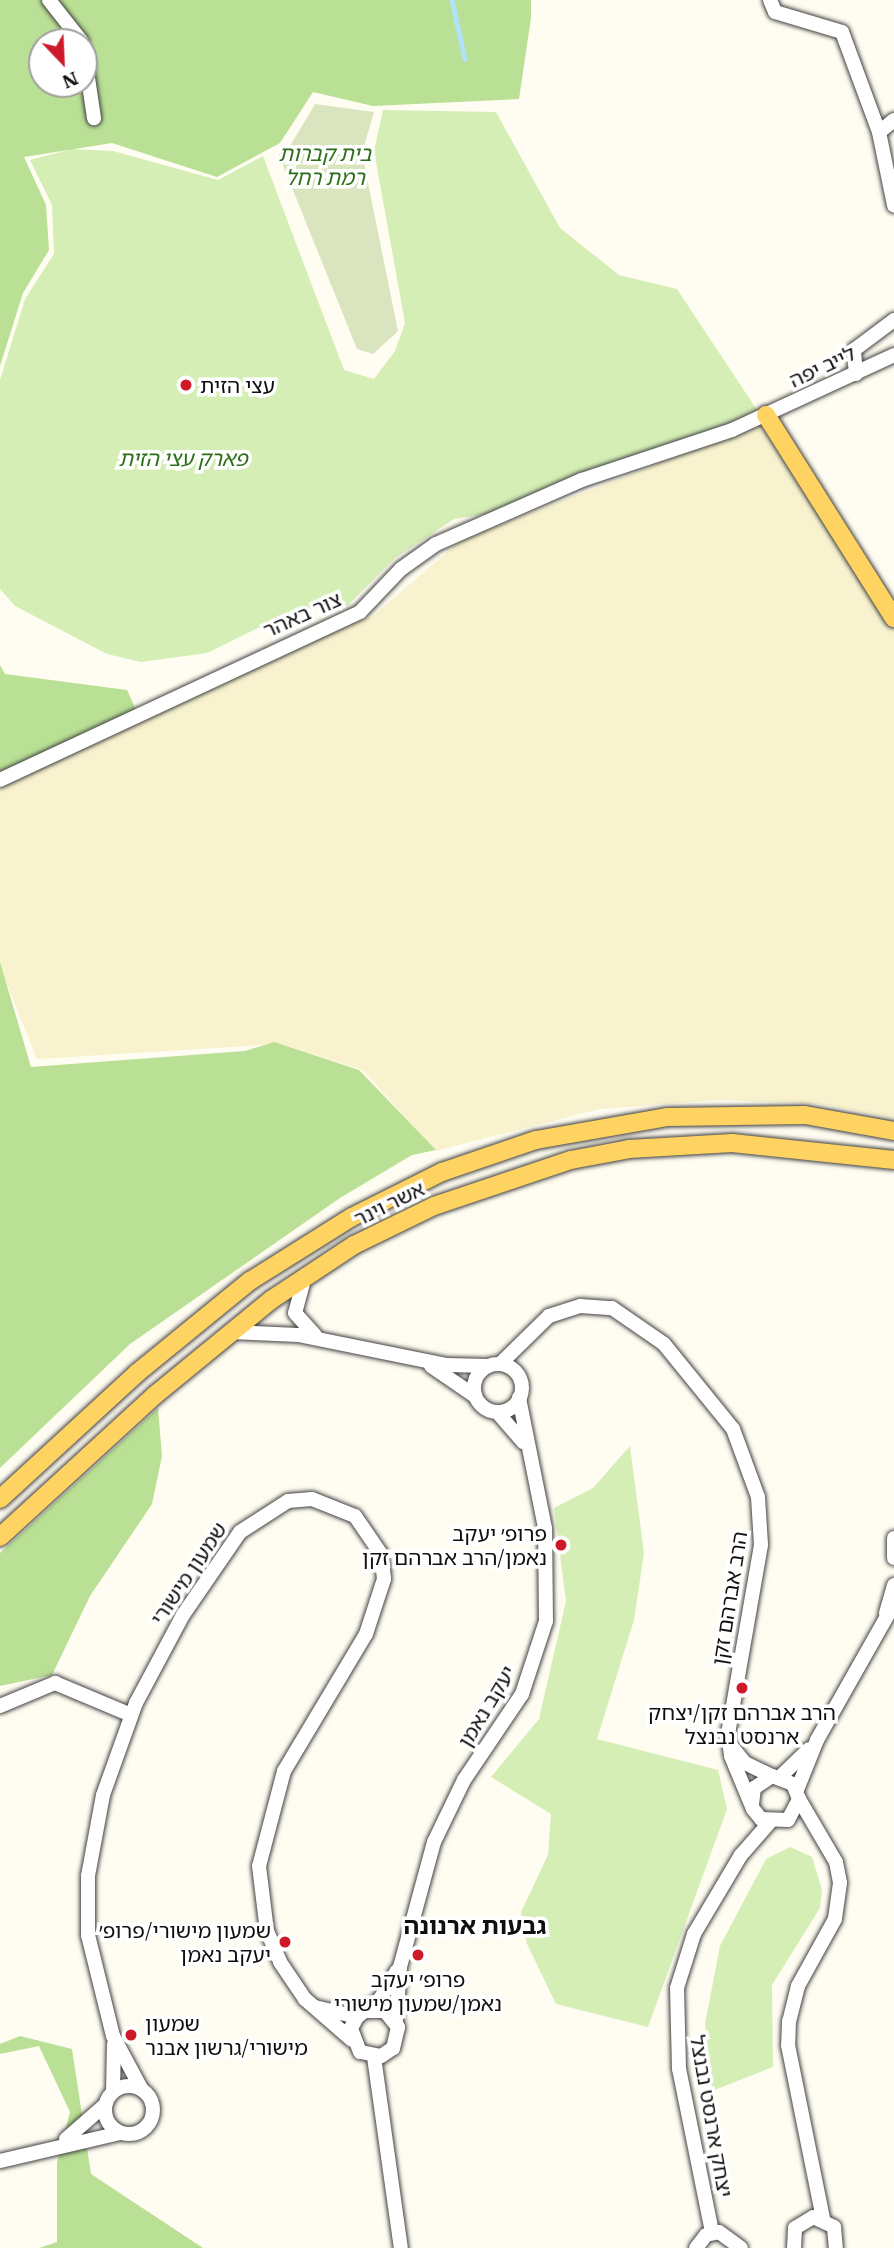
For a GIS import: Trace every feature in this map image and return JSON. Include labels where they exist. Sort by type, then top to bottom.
[{"type":"main road","points":[[766,415],[894,618]]},
{"type":"main road","name":"אשר וינר","points":[[0,1499],[137,1373],[250,1281],[352,1217],[442,1172],[536,1140],[668,1116],[805,1115],[894,1131]]},
{"type":"main road","name":"אשר וינר","points":[[0,1537],[231,1332],[306,1276],[434,1206],[571,1160],[732,1143],[894,1160]]},
{"type":"street","points":[[49,0],[71,28]]},
{"type":"street","points":[[770,0],[775,12],[842,32],[879,132],[894,205]]},
{"type":"street","points":[[91,98],[94,118]]},
{"type":"street","points":[[879,132],[894,121]]},
{"type":"street","points":[[856,374],[854,350],[894,320]]},
{"type":"street","name":"לייב יפה","points":[[766,415],[894,355]]},
{"type":"street","name":"צור באהר","points":[[0,780],[350,617],[436,544],[582,480],[766,415]]},
{"type":"street","points":[[306,1276],[295,1313],[323,1338]]},
{"type":"street","name":"הרב אברהם זקן","points":[[494,1365],[534,1327],[580,1306],[626,1314],[703,1386],[744,1451],[758,1497],[761,1545],[729,1741],[752,1807]]},
{"type":"street","points":[[414,1358],[496,1412],[519,1398],[519,1376],[534,1327]]},
{"type":"street","points":[[231,1332],[323,1338],[414,1358],[494,1365],[519,1376]]},
{"type":"street","points":[[475,1396],[475,1382],[494,1365]]},
{"type":"street","name":"יעקב נאמן","points":[[396,2021],[400,1967],[445,1816],[522,1694],[540,1647],[548,1562],[519,1398]]},
{"type":"street","name":"יעקב נאמן","points":[[496,1412],[531,1456]]},
{"type":"street","name":"שמעון מישורי","points":[[142,2090],[114,2036],[90,1948],[87,1892],[103,1795],[131,1715],[201,1587],[240,1532],[263,1512],[312,1499],[335,1504],[370,1533],[384,1579],[380,1606],[284,1771],[259,1866],[267,1931],[311,2005],[352,2040]]},
{"type":"street","points":[[894,1538],[894,1558]]},
{"type":"street","points":[[885,1618],[894,1585]]},
{"type":"street","points":[[786,1821],[817,1740],[894,1604]]},
{"type":"street","points":[[0,1706],[55,1683],[131,1715]]},
{"type":"street","points":[[817,1740],[776,1776],[754,1788],[752,1807],[769,1822],[786,1821],[825,1845]]},
{"type":"street","points":[[729,1741],[745,1763],[776,1776],[798,1795],[836,1861],[840,1900],[828,1936],[798,1986],[788,2045],[823,2218],[835,2230],[836,2248]]},
{"type":"street","name":"יצחק ארנסט נבנצל","points":[[741,1855],[752,1807]]},
{"type":"street","name":"יצחק ארנסט נבנצל","points":[[712,2232],[679,2068],[675,2012],[686,1951],[741,1855],[769,1822]]},
{"type":"street","name":"יעקב נאמן","points":[[361,2014],[400,1967]]},
{"type":"street","points":[[311,2005],[361,2014],[385,2011],[396,2021],[393,2048],[374,2057]]},
{"type":"street","points":[[361,2014],[352,2040],[374,2057],[401,2248]]},
{"type":"street","name":"שמעון מישורי","points":[[109,2099],[114,2036]]},
{"type":"street","points":[[0,2161],[52,2146],[138,2132],[152,2119],[151,2101],[142,2090],[109,2099],[82,2129],[52,2146]]},
{"type":"street","points":[[109,2099],[107,2120],[120,2133]]},
{"type":"street","points":[[794,2248],[797,2225],[823,2218]]},
{"type":"street","points":[[695,2248],[712,2232],[730,2235],[741,2248]]},
{"type":"shaded area","points":[[759,425],[894,622],[894,1118],[819,1104],[718,1100],[600,1109],[435,1151],[363,1070],[279,1044],[37,1059],[0,967],[0,786],[306,641],[373,616],[461,540]]},
{"type":"green space","points":[[0,0],[531,0],[531,18],[519,99],[373,106],[313,92],[280,143],[217,177],[112,143],[24,157],[46,205],[49,250],[23,293],[0,366]]},
{"type":"green space","name":"בית קברות רמת רחל","points":[[315,104],[374,112],[362,153],[398,331],[373,354],[357,349],[278,153],[290,146]]},
{"type":"green space","name":"פארק עצי הזית","points":[[383,110],[496,112],[560,228],[619,275],[677,289],[759,413],[507,511],[454,519],[395,558],[348,605],[295,610],[207,653],[141,662],[107,654],[15,606],[0,589],[0,380],[25,299],[54,254],[52,205],[30,160],[72,149],[113,151],[218,180],[263,156],[344,370],[374,379],[395,351],[405,323],[374,151]]},
{"type":"green space","points":[[0,665],[5,674],[127,690],[141,721],[0,784]]},
{"type":"green space","points":[[0,962],[31,1067],[245,1051],[274,1042],[359,1070],[436,1150],[412,1155],[340,1198],[130,1344],[0,1468]]},
{"type":"green space","points":[[158,1408],[162,1456],[152,1504],[90,1596],[52,1675],[0,1686],[0,1553]]},
{"type":"green space","points":[[630,1446],[644,1553],[634,1620],[597,1739],[718,1770],[727,1809],[648,2027],[556,2004],[527,1944],[521,1912],[548,1855],[551,1814],[491,1777],[539,1719],[566,1601],[554,1508],[593,1488]]},
{"type":"green space","points":[[790,1847],[812,1857],[822,1890],[820,1908],[772,1985],[773,2067],[712,2091],[705,2024],[720,1946],[766,1859]]},
{"type":"green space","points":[[20,2036],[72,2049],[91,2174],[203,2248],[39,2248],[57,2242],[57,2163],[70,2112],[39,2046],[0,2054],[0,2044]]},
{"type":"waterway","points":[[452,0],[465,59]]},
{"type":"place","name":"עצי הזית","points":[[186,385]]},
{"type":"place","name":"פרופ׳ יעקב נאמן/הרב אברהם זקן","points":[[561,1545]]},
{"type":"place","name":"הרב אברהם זקן/יצחק ארנסט נבנצל","points":[[742,1688]]},
{"type":"place","name":"שמעון מישורי/פרופ׳ יעקב נאמן","points":[[285,1942]]},
{"type":"place","name":"פרופ׳ יעקב נאמן/שמעון מישורי","points":[[418,1955]]},
{"type":"place","name":"שמעון מישורי/גרשון אבנר","points":[[131,2035]]},
{"type":"district","name":"גבעות ארנונה","points":[[475,1926]]}]
